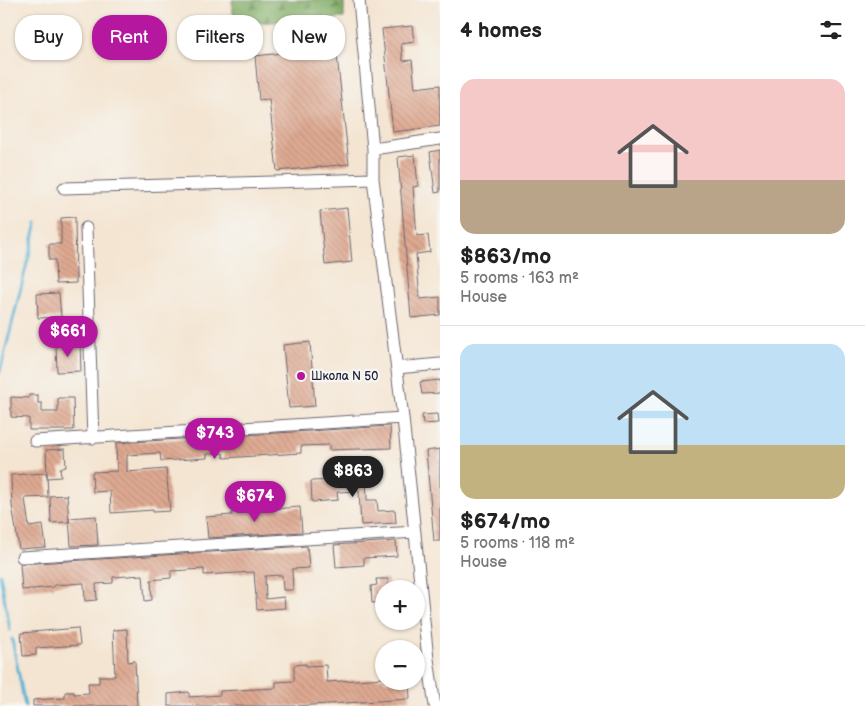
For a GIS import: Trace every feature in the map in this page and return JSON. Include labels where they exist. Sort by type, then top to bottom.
[{"type":"street","points":[[359,0],[373,149],[372,179],[403,418],[428,659],[435,706]]},
{"type":"street","points":[[373,149],[440,139]]},
{"type":"street","points":[[64,188],[372,179]]},
{"type":"street","points":[[86,228],[93,438]]},
{"type":"street","points":[[397,368],[440,364]]},
{"type":"street","points":[[36,441],[403,418]]},
{"type":"street","points":[[22,557],[415,532]]},
{"type":"green space","points":[[232,0],[344,0],[344,15],[273,15],[273,22],[263,22],[263,15],[233,15]]},
{"type":"building","points":[[412,26],[414,42],[401,44],[403,61],[412,60],[415,88],[440,85],[440,126],[393,132],[382,29]]},
{"type":"building","points":[[273,54],[273,60],[337,60],[349,164],[277,171],[269,99],[259,100],[255,60],[263,60],[263,55]]},
{"type":"building","points":[[440,150],[440,192],[435,193],[430,152]]},
{"type":"building","points":[[415,155],[418,186],[413,187],[417,236],[428,235],[430,252],[416,254],[420,299],[440,297],[440,315],[411,318],[398,157]]},
{"type":"building","points":[[347,208],[352,262],[325,265],[320,211]]},
{"type":"building","points":[[75,217],[76,283],[56,284],[55,260],[49,260],[49,244],[61,244],[61,218]]},
{"type":"building","points":[[59,293],[61,317],[38,318],[37,294]]},
{"type":"building","points":[[310,342],[315,406],[289,408],[283,345]]},
{"type":"building","points":[[80,343],[81,371],[57,372],[56,344]]},
{"type":"building","points":[[440,380],[440,393],[422,394],[420,382]]},
{"type":"building","points":[[29,395],[38,395],[38,403],[42,403],[42,412],[58,412],[58,398],[73,398],[74,430],[29,430],[29,418],[11,417],[11,397],[29,398]]},
{"type":"building","points":[[437,414],[438,423],[423,424],[422,415]]},
{"type":"building","points":[[390,426],[391,448],[329,450],[329,445],[301,446],[301,453],[224,458],[223,453],[207,454],[207,458],[161,461],[160,453],[127,455],[127,472],[166,469],[170,511],[153,512],[153,510],[111,513],[110,491],[93,492],[92,472],[117,471],[116,443]]},
{"type":"building","points":[[65,449],[66,467],[60,468],[61,477],[47,478],[46,450]]},
{"type":"building","points":[[440,449],[440,541],[434,541],[426,451]]},
{"type":"building","points":[[47,473],[48,497],[25,498],[29,527],[43,525],[46,547],[19,549],[12,505],[11,475]]},
{"type":"building","points":[[366,475],[367,500],[377,500],[378,511],[395,510],[396,523],[361,525],[359,491],[337,492],[338,500],[312,502],[311,481],[338,480],[338,476]]},
{"type":"building","points":[[67,495],[69,522],[51,523],[50,496]]},
{"type":"building","points":[[300,507],[302,532],[208,538],[206,517],[232,515],[232,512]]},
{"type":"building","points":[[96,516],[98,545],[71,546],[69,518]]},
{"type":"building","points":[[396,541],[397,556],[364,558],[364,565],[336,567],[334,545]]},
{"type":"building","points":[[307,546],[309,568],[292,569],[293,590],[283,590],[282,575],[265,576],[266,599],[284,597],[285,608],[257,610],[254,572],[204,575],[204,569],[171,571],[171,578],[151,580],[152,600],[145,601],[143,575],[113,577],[113,583],[96,584],[97,600],[85,601],[84,583],[22,590],[20,564]]},
{"type":"building","points":[[375,585],[375,603],[372,603],[371,586]]},
{"type":"building","points":[[78,628],[80,645],[36,648],[36,655],[23,656],[21,633]]},
{"type":"building","points":[[127,629],[128,662],[135,661],[137,706],[33,706],[33,700],[65,698],[65,692],[74,692],[74,694],[89,693],[88,683],[99,683],[99,676],[115,676],[113,630]]},
{"type":"building","points":[[294,665],[326,665],[327,682],[375,679],[375,690],[410,690],[410,699],[296,706],[168,706],[168,694],[189,692],[189,697],[220,695],[220,691],[276,688],[276,682],[294,681]]},
{"type":"waterway","points":[[0,372],[37,223]]},
{"type":"waterway","points":[[0,574],[10,630]]},
{"type":"waterway","points":[[12,639],[25,706]]},
{"type":"place","name":"Школа N 50","points":[[301,376]]}]
